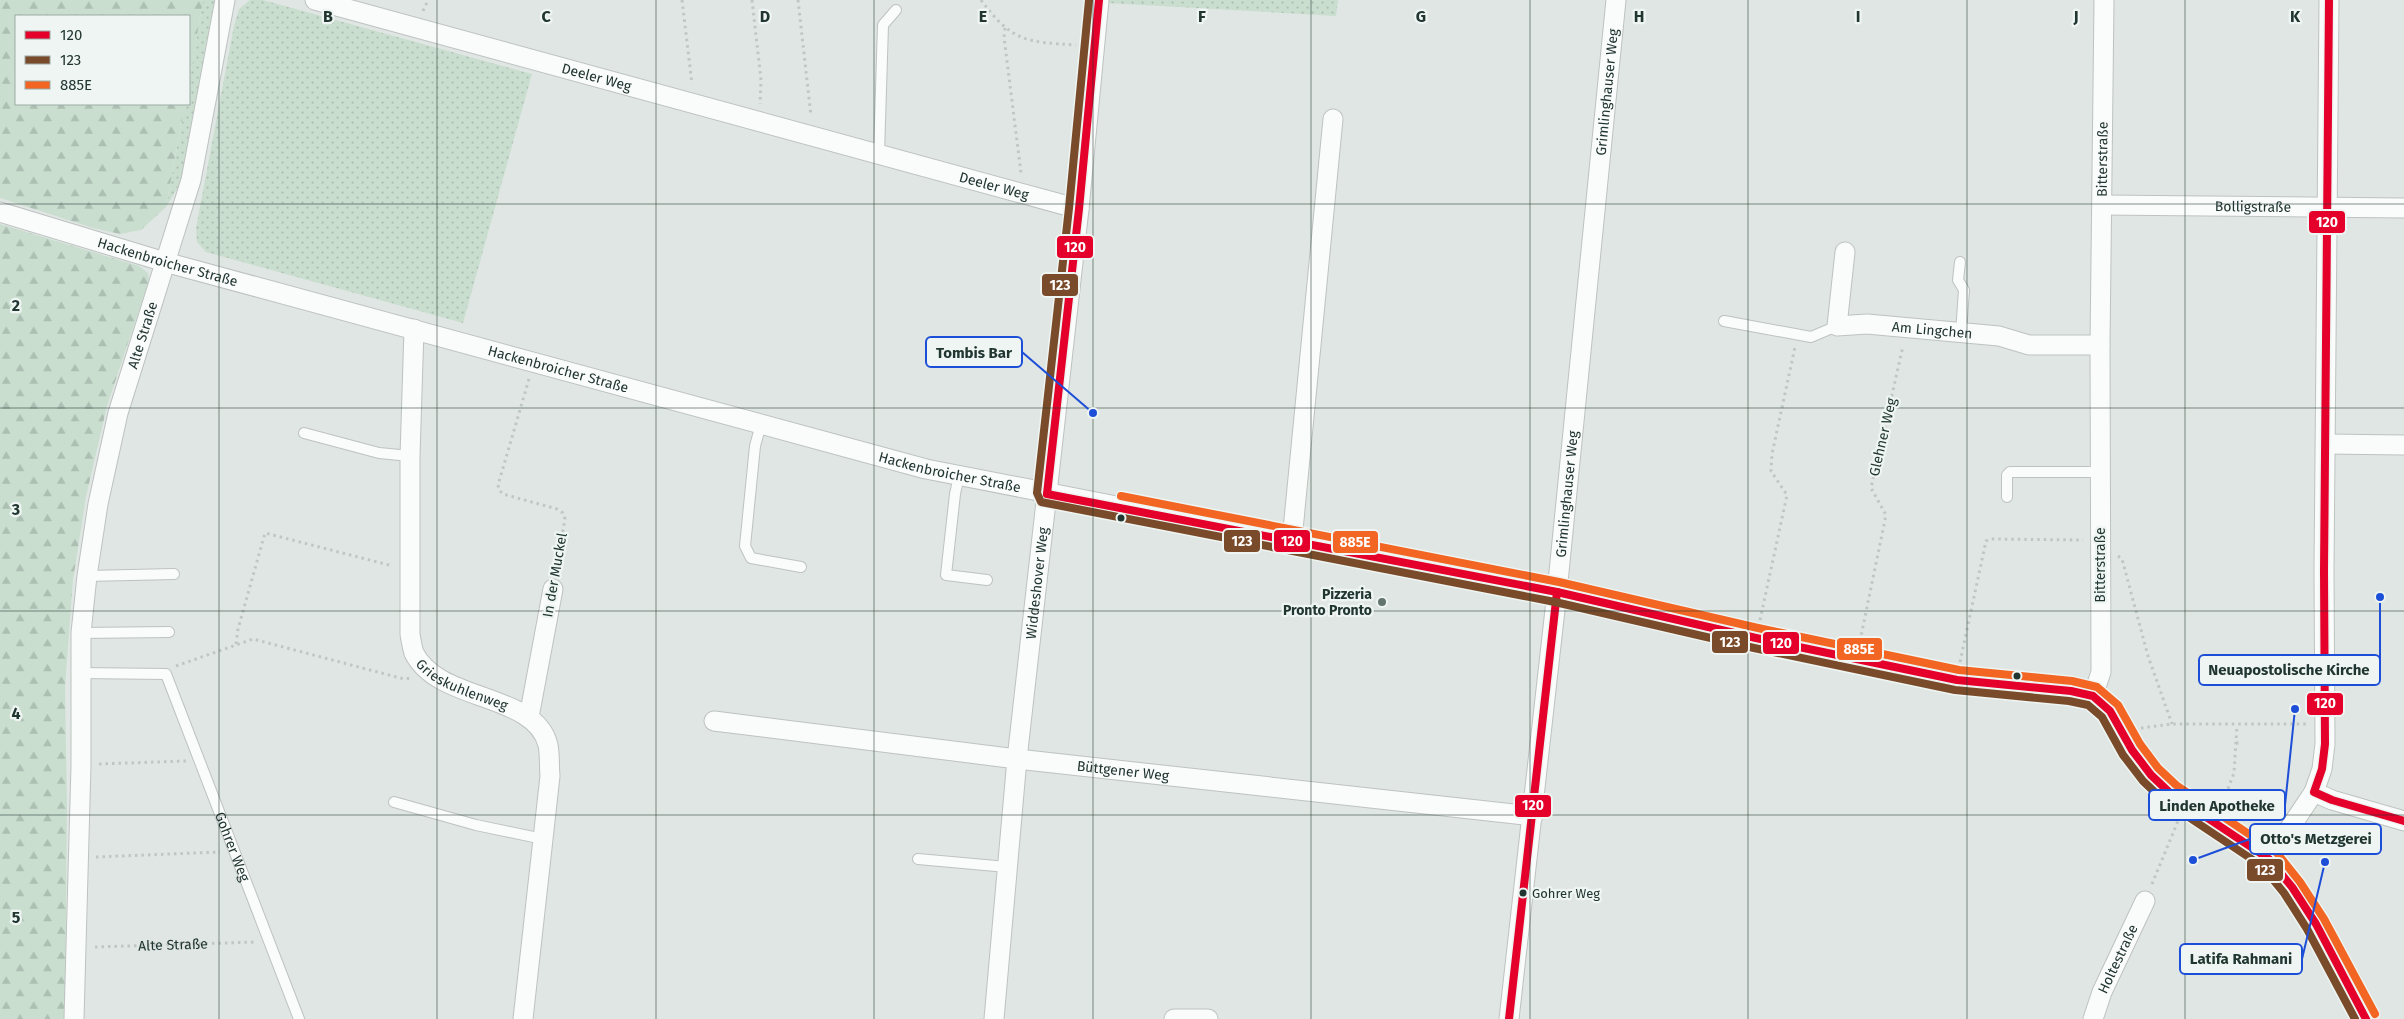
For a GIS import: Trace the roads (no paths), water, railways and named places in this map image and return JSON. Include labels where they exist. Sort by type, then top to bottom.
[{"type":"street","name":"Alte Straße","points":[[74,1019],[81,764],[81,633],[87,576],[98,504],[118,413],[191,180],[225,0]]},
{"type":"street","name":"Deeler Weg","points":[[315,0],[1079,209]]},
{"type":"street","name":"Widdeshover Weg","points":[[994,1019],[1017,759],[1079,209],[1099,0]]},
{"type":"street","name":"Grimlinghauser Weg","points":[[1509,1019],[1558,592],[1616,0]]},
{"type":"street","name":"Bitterstraße","points":[[2093,696],[2101,672],[2100,345],[2104,0]]},
{"type":"street","points":[[2269,859],[2314,792],[2322,769],[2325,724],[2329,0]]},
{"type":"street","points":[[1292,540],[1333,119]]},
{"type":"street","name":"Bolligstraße","points":[[2102,205],[2404,208]]},
{"type":"street","name":"Hackenbroicher Straße","points":[[0,212],[165,262],[926,469],[1558,592],[1756,638],[1957,680],[2071,691],[2093,696]]},
{"type":"street","points":[[1837,326],[1845,252]]},
{"type":"street","name":"Am Lingchen","points":[[1837,326],[1867,324],[2000,336],[2029,345],[2100,345]]},
{"type":"street","name":"Grieskuhlenweg","points":[[414,329],[410,456],[410,634],[414,652],[425,666],[442,681],[528,717],[540,729],[548,745],[550,776],[523,1019]]},
{"type":"street","points":[[2326,444],[2404,445]]},
{"type":"street","name":"In der Muckel","points":[[528,717],[553,589]]},
{"type":"street","points":[[2093,696],[2110,711],[2151,775],[2170,793],[2269,859],[2292,887],[2316,924],[2366,1019]]},
{"type":"street","name":"Büttgener Weg","points":[[714,721],[1017,759],[1533,816]]},
{"type":"street","points":[[2314,792],[2332,800],[2404,821]]},
{"type":"street","name":"Holtestraße","points":[[2093,1019],[2102,992],[2145,901]]},
{"type":"street","points":[[1174,1019],[1208,1019]]},
{"type":"lane","points":[[879,154],[883,25],[896,10]]},
{"type":"lane","points":[[1960,262],[1958,280],[1964,290],[1961,333]]},
{"type":"lane","points":[[1724,321],[1810,336],[1837,326]]},
{"type":"lane","points":[[761,424],[755,446],[745,546],[751,558],[801,567]]},
{"type":"lane","points":[[304,433],[379,453],[410,456]]},
{"type":"lane","points":[[2007,497],[2007,475],[2010,472],[2100,472]]},
{"type":"lane","points":[[960,476],[955,494],[946,576],[987,580]]},
{"type":"lane","points":[[87,576],[174,574]]},
{"type":"lane","points":[[81,633],[169,632]]},
{"type":"lane","name":"Gohrer Weg","points":[[80,672],[166,674],[299,1019]]},
{"type":"lane","points":[[394,802],[476,825],[542,839]]},
{"type":"lane","points":[[918,858],[1007,867]]},
{"type":"place","name":"Tombis Bar","points":[[1093,413]]},
{"type":"place","name":"Neuapostolische Kirche","points":[[2380,597]]},
{"type":"place","name":"Pizzeria Pronto Pronto","points":[[1382,602]]},
{"type":"place","name":"Linden Apotheke","points":[[2295,709]]},
{"type":"place","name":"Otto's Metzgerei","points":[[2193,860]]},
{"type":"place","name":"Latifa Rahmani","points":[[2325,862]]},
{"type":"place","name":"Gohrer Weg","points":[[1523,893]]}]
